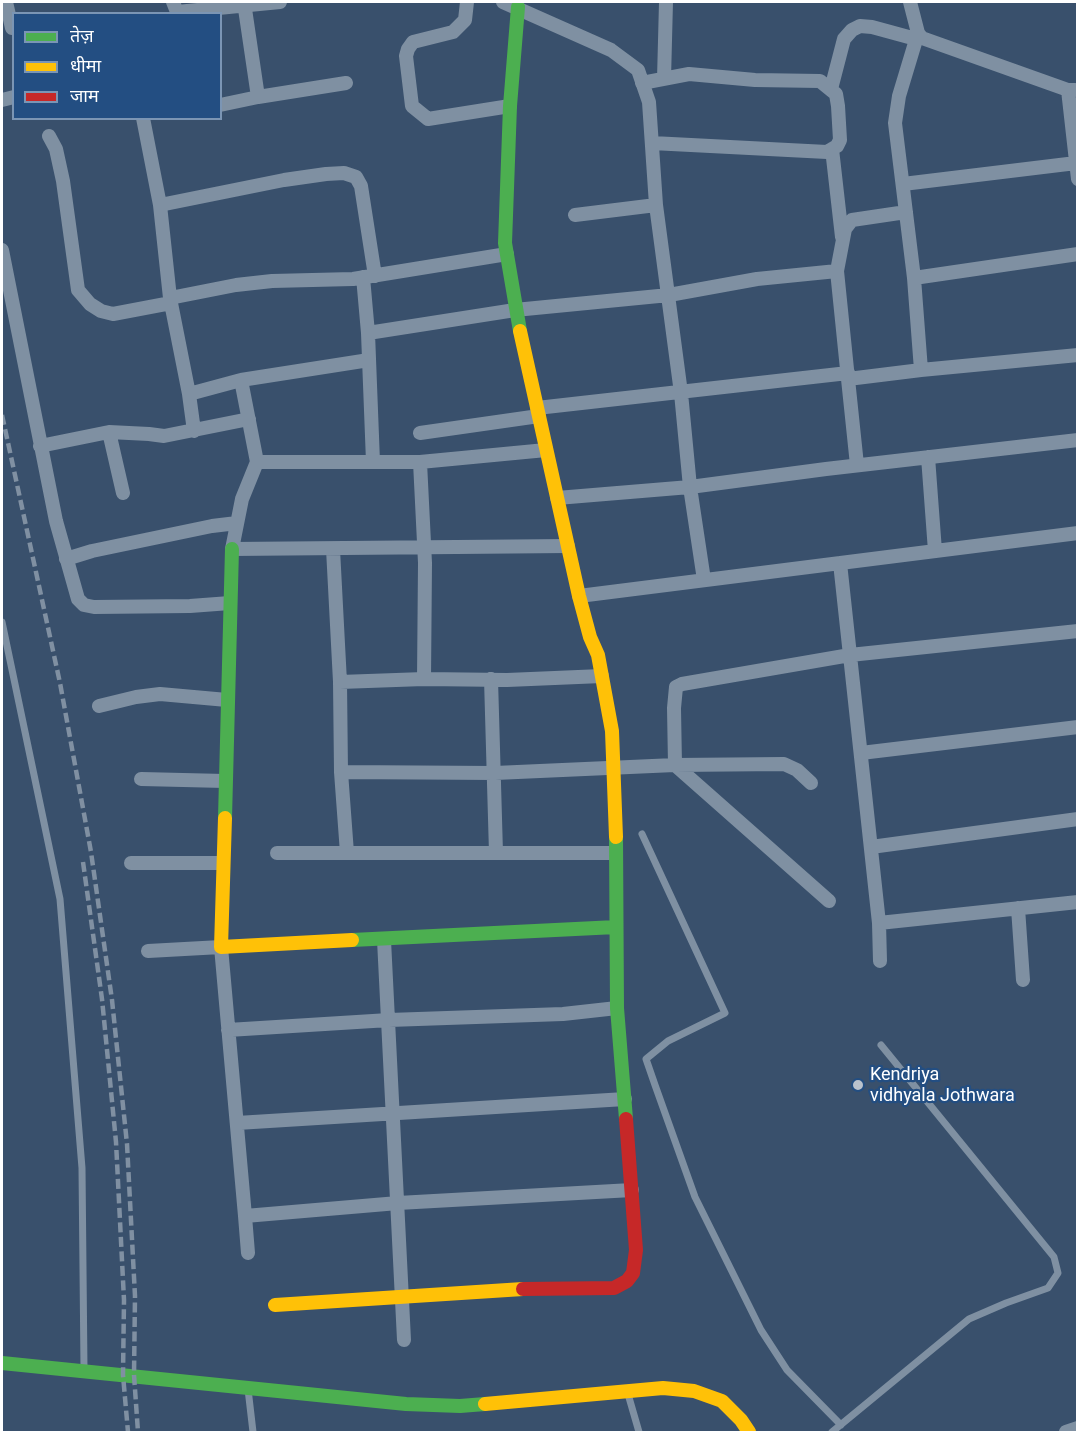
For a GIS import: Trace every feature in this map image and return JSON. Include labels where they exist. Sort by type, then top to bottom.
[{"type":"street","points":[[6,2],[12,28]]},
{"type":"street","points":[[173,2],[177,12],[244,3],[280,2]]},
{"type":"street","points":[[467,2],[465,20],[453,32],[413,42],[408,50],[406,56],[412,106],[428,119],[510,106]]},
{"type":"street","points":[[503,2],[611,50],[638,69],[649,102],[656,205],[681,393],[690,487],[704,580]]},
{"type":"street","points":[[664,79],[666,2]]},
{"type":"street","points":[[910,2],[917,36],[899,96],[895,123],[914,278],[921,370]]},
{"type":"street","points":[[244,3],[258,97]]},
{"type":"street","points":[[275,1305],[548,1287],[614,1288],[627,1281],[633,1273],[636,1250],[617,1008],[612,731],[598,655],[590,637],[579,596],[515,310],[505,243],[510,106],[518,7]]},
{"type":"street","points":[[831,88],[844,39],[852,30],[860,26],[917,36],[1073,90],[1077,179]]},
{"type":"street","points":[[642,83],[689,74],[755,80],[820,81],[836,94],[840,140],[837,146],[827,152],[652,143]]},
{"type":"street","points":[[222,105],[346,84]]},
{"type":"street","points":[[144,120],[160,205],[171,300],[194,431]]},
{"type":"street","points":[[49,136],[56,149],[63,181],[78,290],[90,304],[101,311],[112,314],[236,285],[369,277],[507,254]]},
{"type":"street","points":[[832,149],[842,238]]},
{"type":"street","points":[[903,184],[1076,163]]},
{"type":"street","points":[[160,205],[305,177],[344,173],[356,177],[361,186],[369,277],[368,333],[373,462]]},
{"type":"street","points":[[575,215],[656,205]]},
{"type":"street","points":[[857,465],[837,271],[842,238],[852,220],[906,212]]},
{"type":"street","points":[[2,250],[56,521],[78,599],[84,605],[94,607],[190,606],[230,603]]},
{"type":"street","points":[[914,278],[1077,254]]},
{"type":"street","points":[[368,333],[515,310],[669,295],[757,279],[837,271]]},
{"type":"street","points":[[420,433],[538,412],[681,393],[1077,355]]},
{"type":"street","points":[[189,394],[241,380],[369,360]]},
{"type":"street","points":[[241,380],[257,462],[242,499],[232,549],[221,947],[248,1253]]},
{"type":"street","points":[[40,446],[109,432],[164,436],[249,418]]},
{"type":"street","points":[[109,432],[123,493]]},
{"type":"street","points":[[557,498],[690,487],[1077,440]]},
{"type":"street","points":[[257,462],[420,462],[546,450]]},
{"type":"street","points":[[928,457],[935,550]]},
{"type":"street","points":[[420,462],[424,547],[424,679]]},
{"type":"street","points":[[66,559],[103,548],[237,523]]},
{"type":"street","points":[[579,596],[1077,532]]},
{"type":"street","points":[[232,549],[568,546]]},
{"type":"street","points":[[333,549],[346,853]]},
{"type":"street","points":[[840,563],[879,923],[880,961]]},
{"type":"street","points":[[829,901],[675,765],[676,687],[682,684],[850,655],[1077,631]]},
{"type":"street","points":[[340,682],[602,676]]},
{"type":"street","points":[[491,679],[496,854]]},
{"type":"street","points":[[99,706],[160,694],[227,700]]},
{"type":"street","points":[[861,753],[1077,726]]},
{"type":"street","points":[[341,772],[495,773],[675,765],[784,764],[797,770],[811,783]]},
{"type":"street","points":[[141,779],[225,782]]},
{"type":"street","points":[[871,847],[1077,819]]},
{"type":"street","points":[[278,853],[616,853]]},
{"type":"street","points":[[131,862],[223,863]]},
{"type":"street","points":[[879,923],[1077,902]]},
{"type":"street","points":[[1018,908],[1023,980]]},
{"type":"street","points":[[148,951],[616,927]]},
{"type":"street","points":[[384,940],[404,1340]]},
{"type":"street","points":[[228,1030],[389,1020],[563,1014],[617,1008]]},
{"type":"street","points":[[237,1123],[625,1099]]},
{"type":"street","points":[[245,1216],[398,1203],[632,1190]]},
{"type":"street","points":[[2,1363],[406,1404],[460,1406],[663,1388],[694,1391],[722,1401],[741,1420],[749,1432]]},
{"type":"street","points":[[1066,1432],[1077,1428]]},
{"type":"lane","points":[[2,622],[60,899],[82,1168],[84,1371]]},
{"type":"lane","points":[[642,834],[725,1013],[668,1041],[646,1059],[695,1197],[761,1330],[787,1370],[841,1425]]},
{"type":"lane","points":[[831,1432],[969,1318],[1048,1288],[1058,1273],[1054,1257],[881,1045]]},
{"type":"lane","points":[[247,1387],[253,1432]]},
{"type":"lane","points":[[627,1392],[639,1432]]},
{"type":"railway","points":[[2,415],[60,683],[91,852],[112,1000],[127,1144],[135,1296],[134,1375],[138,1432]]},
{"type":"railway","points":[[83,862],[102,999],[116,1142],[124,1300],[123,1375],[128,1432]]},
{"type":"traffic: fast","points":[[518,7],[510,106],[505,243],[520,331]]},
{"type":"traffic: fast","points":[[225,818],[232,549]]},
{"type":"traffic: fast","points":[[616,837],[617,1008],[626,1119]]},
{"type":"traffic: fast","points":[[352,940],[616,927]]},
{"type":"traffic: fast","points":[[2,1363],[406,1404],[460,1406],[485,1404]]},
{"type":"traffic: slow","points":[[520,331],[579,596],[590,637],[598,655],[612,731],[616,837]]},
{"type":"traffic: slow","points":[[225,818],[221,947],[352,940]]},
{"type":"traffic: slow","points":[[275,1305],[523,1289]]},
{"type":"traffic: slow","points":[[485,1404],[663,1388],[694,1391],[722,1401],[741,1420],[749,1432]]},
{"type":"traffic: jam","points":[[523,1289],[614,1288],[627,1281],[633,1273],[636,1250],[626,1119]]},
{"type":"place","name":"Kendriya vidhyala Jothwara","points":[[858,1085]]}]
